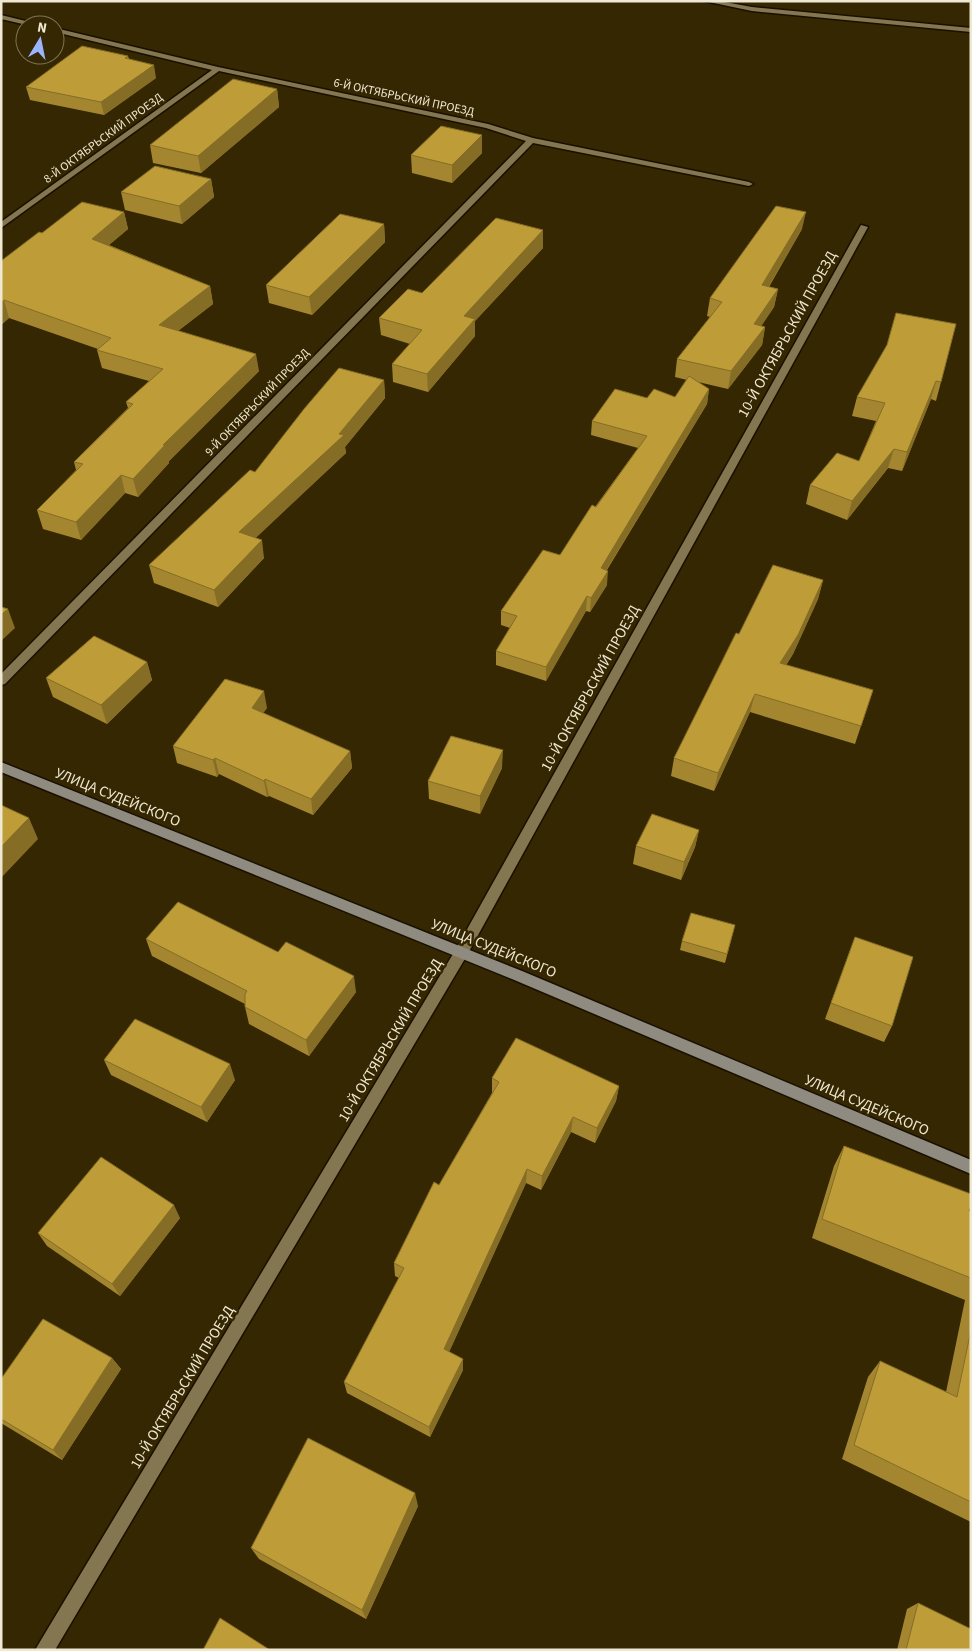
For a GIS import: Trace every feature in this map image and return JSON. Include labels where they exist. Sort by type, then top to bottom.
[{"type":"street","points":[[707,1],[752,9],[971,30]]},
{"type":"street","points":[[1,17],[15,20]]},
{"type":"street","name":"6-Й ОКТЯБРЬСКИЙ ПРОЕЗД","points":[[65,32],[218,69],[488,126],[531,140],[749,184]]},
{"type":"street","name":"8-Й ОКТЯБРЬСКИЙ ПРОЕЗД","points":[[1,226],[218,69]]},
{"type":"street","name":"9-Й ОКТЯБРЬСКИЙ ПРОЕЗД","points":[[1,681],[531,140]]},
{"type":"street","name":"10-Й ОКТЯБРЬСКИЙ ПРОЕЗД","points":[[44,1650],[461,953],[864,227]]},
{"type":"street","name":"УЛИЦА СУДЕЙСКОГО","points":[[1,767],[461,953],[971,1167]]},
{"type":"building","points":[[82,46],[128,56],[125,58],[154,65],[101,102],[26,87],[56,65],[65,65],[65,58]]},
{"type":"building","points":[[233,79],[277,89],[198,156],[150,145]]},
{"type":"building","points":[[441,126],[482,135],[452,165],[411,155]]},
{"type":"building","points":[[155,166],[211,179],[179,206],[121,192]]},
{"type":"building","points":[[82,202],[124,212],[92,239],[210,286],[159,325],[256,354],[163,445],[165,445],[133,479],[121,475],[76,522],[37,510],[83,464],[74,462],[133,404],[126,402],[163,369],[97,350],[111,338],[4,300],[1,303],[1,261],[39,232],[42,233]]},
{"type":"building","points":[[776,206],[806,212],[762,285],[778,289],[754,324],[765,327],[731,371],[677,359],[722,302],[710,298]]},
{"type":"building","points":[[340,214],[384,224],[309,297],[266,285]]},
{"type":"building","points":[[496,218],[543,230],[464,316],[475,319],[427,374],[392,364],[422,330],[379,318],[408,289],[422,293]]},
{"type":"building","points":[[896,313],[956,324],[941,382],[936,381],[907,452],[894,449],[852,501],[810,485],[837,453],[859,461],[885,403],[857,397],[887,345]]},
{"type":"building","points":[[339,368],[384,380],[339,434],[344,435],[239,532],[262,540],[214,590],[149,565],[250,470],[255,472]]},
{"type":"building","points":[[689,376],[709,389],[601,568],[608,571],[591,598],[587,596],[546,667],[496,651],[517,616],[501,611],[543,550],[560,555],[592,505],[596,507],[647,436],[592,421],[615,389],[647,398],[654,389],[675,397]]},
{"type":"building","points":[[773,565],[823,580],[798,635],[780,663],[873,690],[861,726],[755,694],[718,773],[674,758],[736,633],[739,634]]},
{"type":"building","points":[[1,607],[8,609],[1,615]]},
{"type":"building","points":[[94,636],[147,662],[101,705],[46,678]]},
{"type":"building","points":[[225,679],[264,691],[252,708],[350,751],[311,799],[265,779],[264,781],[215,758],[213,760],[173,746]]},
{"type":"building","points":[[451,736],[503,750],[480,796],[428,781]]},
{"type":"building","points":[[1,805],[29,818],[1,847]]},
{"type":"building","points":[[652,814],[699,830],[684,862],[636,846]]},
{"type":"building","points":[[178,902],[278,952],[286,942],[354,976],[306,1040],[245,1007],[245,994],[247,991],[146,939]]},
{"type":"building","points":[[691,913],[735,925],[727,954],[682,941]]},
{"type":"building","points":[[855,937],[913,957],[892,1026],[831,1003]]},
{"type":"building","points":[[135,1019],[230,1064],[201,1107],[104,1060]]},
{"type":"building","points":[[516,1038],[619,1086],[597,1128],[573,1117],[542,1176],[527,1169],[444,1349],[463,1359],[429,1427],[344,1382],[404,1268],[394,1263],[434,1182],[439,1185],[499,1082],[492,1078]]},
{"type":"building","points":[[844,1146],[971,1194],[969,1211],[971,1211],[971,1278],[822,1219]]},
{"type":"building","points":[[101,1157],[174,1205],[112,1284],[38,1233]]},
{"type":"building","points":[[43,1319],[112,1358],[53,1450],[1,1419],[1,1379]]},
{"type":"building","points":[[971,1330],[971,1502],[854,1445],[880,1361],[957,1397]]},
{"type":"building","points":[[308,1438],[415,1493],[362,1610],[251,1548]]},
{"type":"building","points":[[918,1603],[971,1629],[971,1650],[906,1650]]},
{"type":"building","points":[[220,1618],[270,1650],[203,1650]]}]
